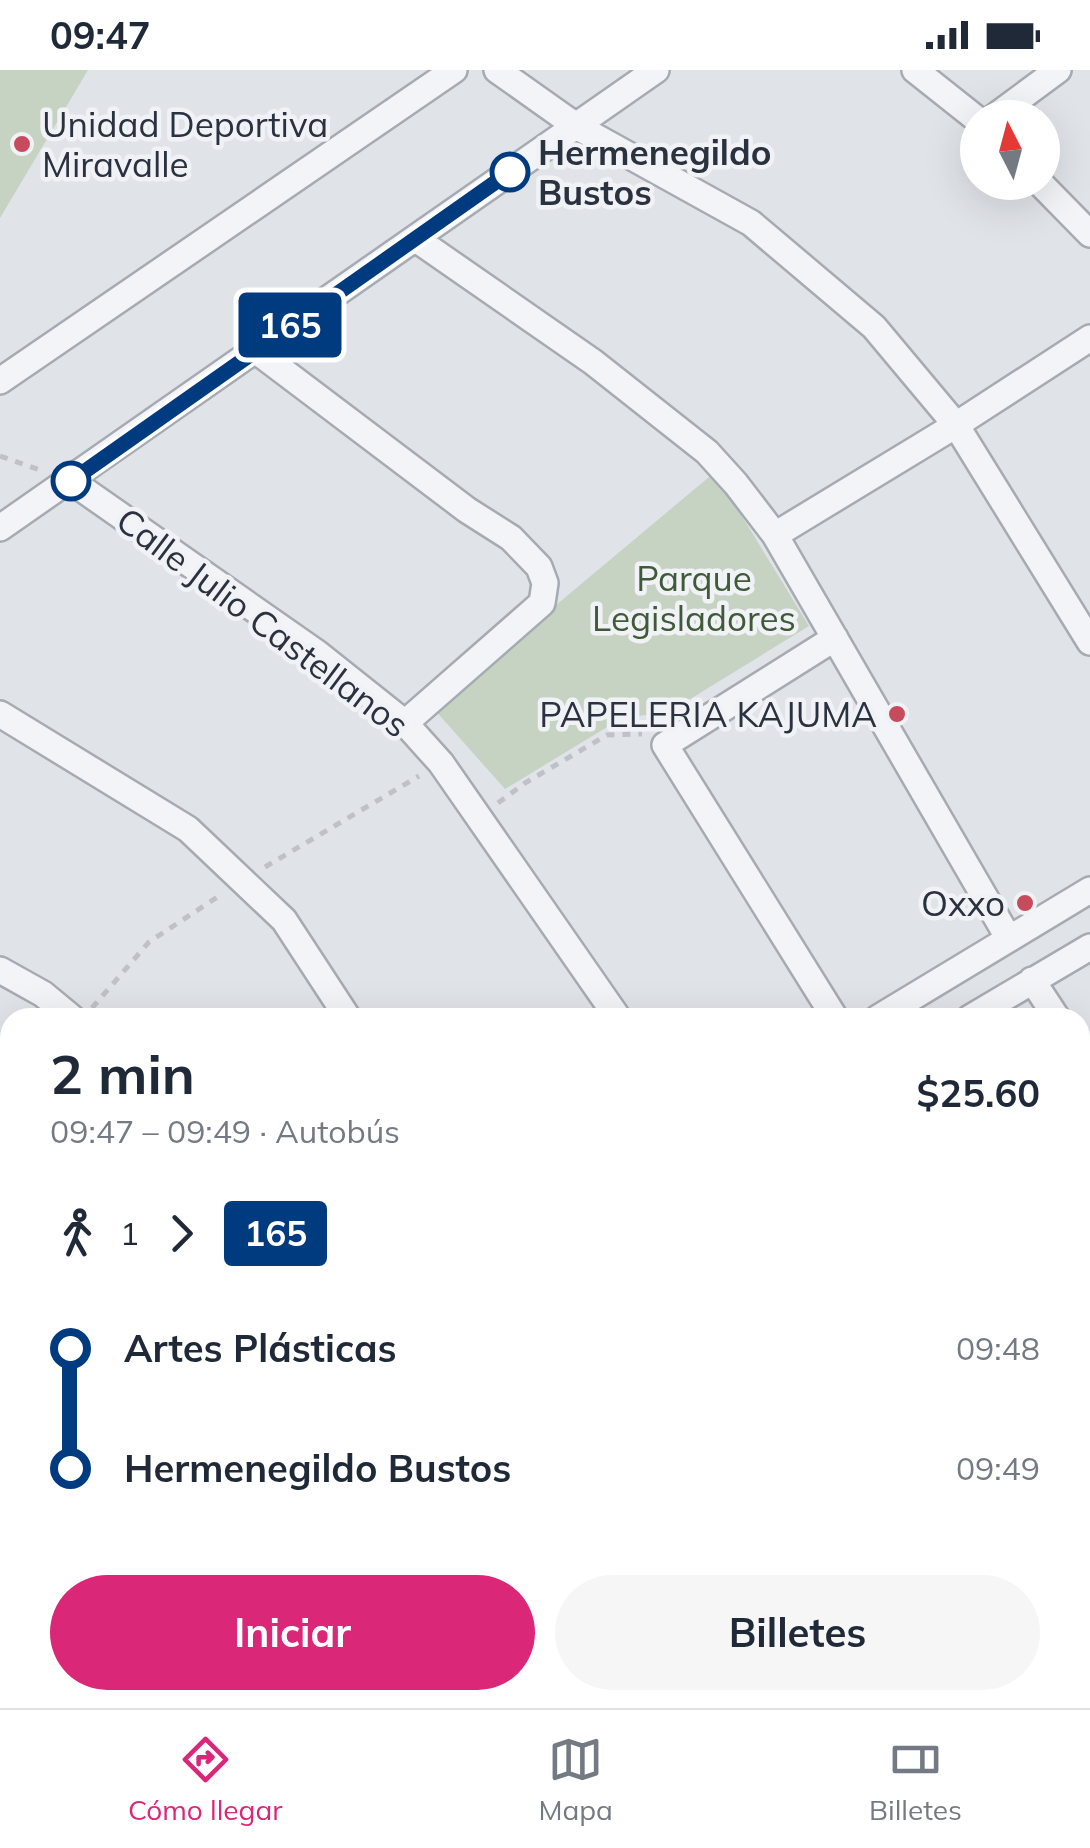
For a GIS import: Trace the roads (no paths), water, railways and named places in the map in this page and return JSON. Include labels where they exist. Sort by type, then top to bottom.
[{"type":"street","points":[[0,381],[454,70]]},
{"type":"street","points":[[498,70],[576,126],[751,223],[874,327],[956,426],[1090,642]]},
{"type":"street","points":[[0,528],[656,70]]},
{"type":"street","points":[[915,70],[960,106]]},
{"type":"street","points":[[1017,100],[1058,70]]},
{"type":"street","points":[[1057,200],[1090,234]]},
{"type":"street","points":[[416,239],[593,362],[707,452],[736,484],[775,535],[1008,940]]},
{"type":"street","points":[[775,535],[956,426],[1090,338]]},
{"type":"street","points":[[254,349],[467,510],[511,538],[539,568],[545,583],[542,603],[405,723]]},
{"type":"street","name":"Calle Julio Castellanos","points":[[71,481],[317,654],[405,723],[442,763],[611,1008]]},
{"type":"street","points":[[829,1008],[665,745],[835,638]]},
{"type":"street","points":[[0,714],[188,829],[284,920],[341,1008]]},
{"type":"street","points":[[895,1008],[1090,890]]},
{"type":"street","points":[[986,1008],[1090,947]]},
{"type":"street","points":[[1,974],[42,994],[60,1008]]},
{"type":"street","points":[[1032,980],[1051,1008]]},
{"type":"place","name":"Unidad Deportiva Miravalle","points":[[22,144]]},
{"type":"place","name":"Hermenegildo Bustos","points":[[510,172]]},
{"type":"place","name":"PAPELERIA KAJUMA","points":[[897,714]]},
{"type":"place","name":"Oxxo","points":[[1025,903]]},
{"type":"park label","name":"Parque Legisladores","points":[[694,598]]}]
